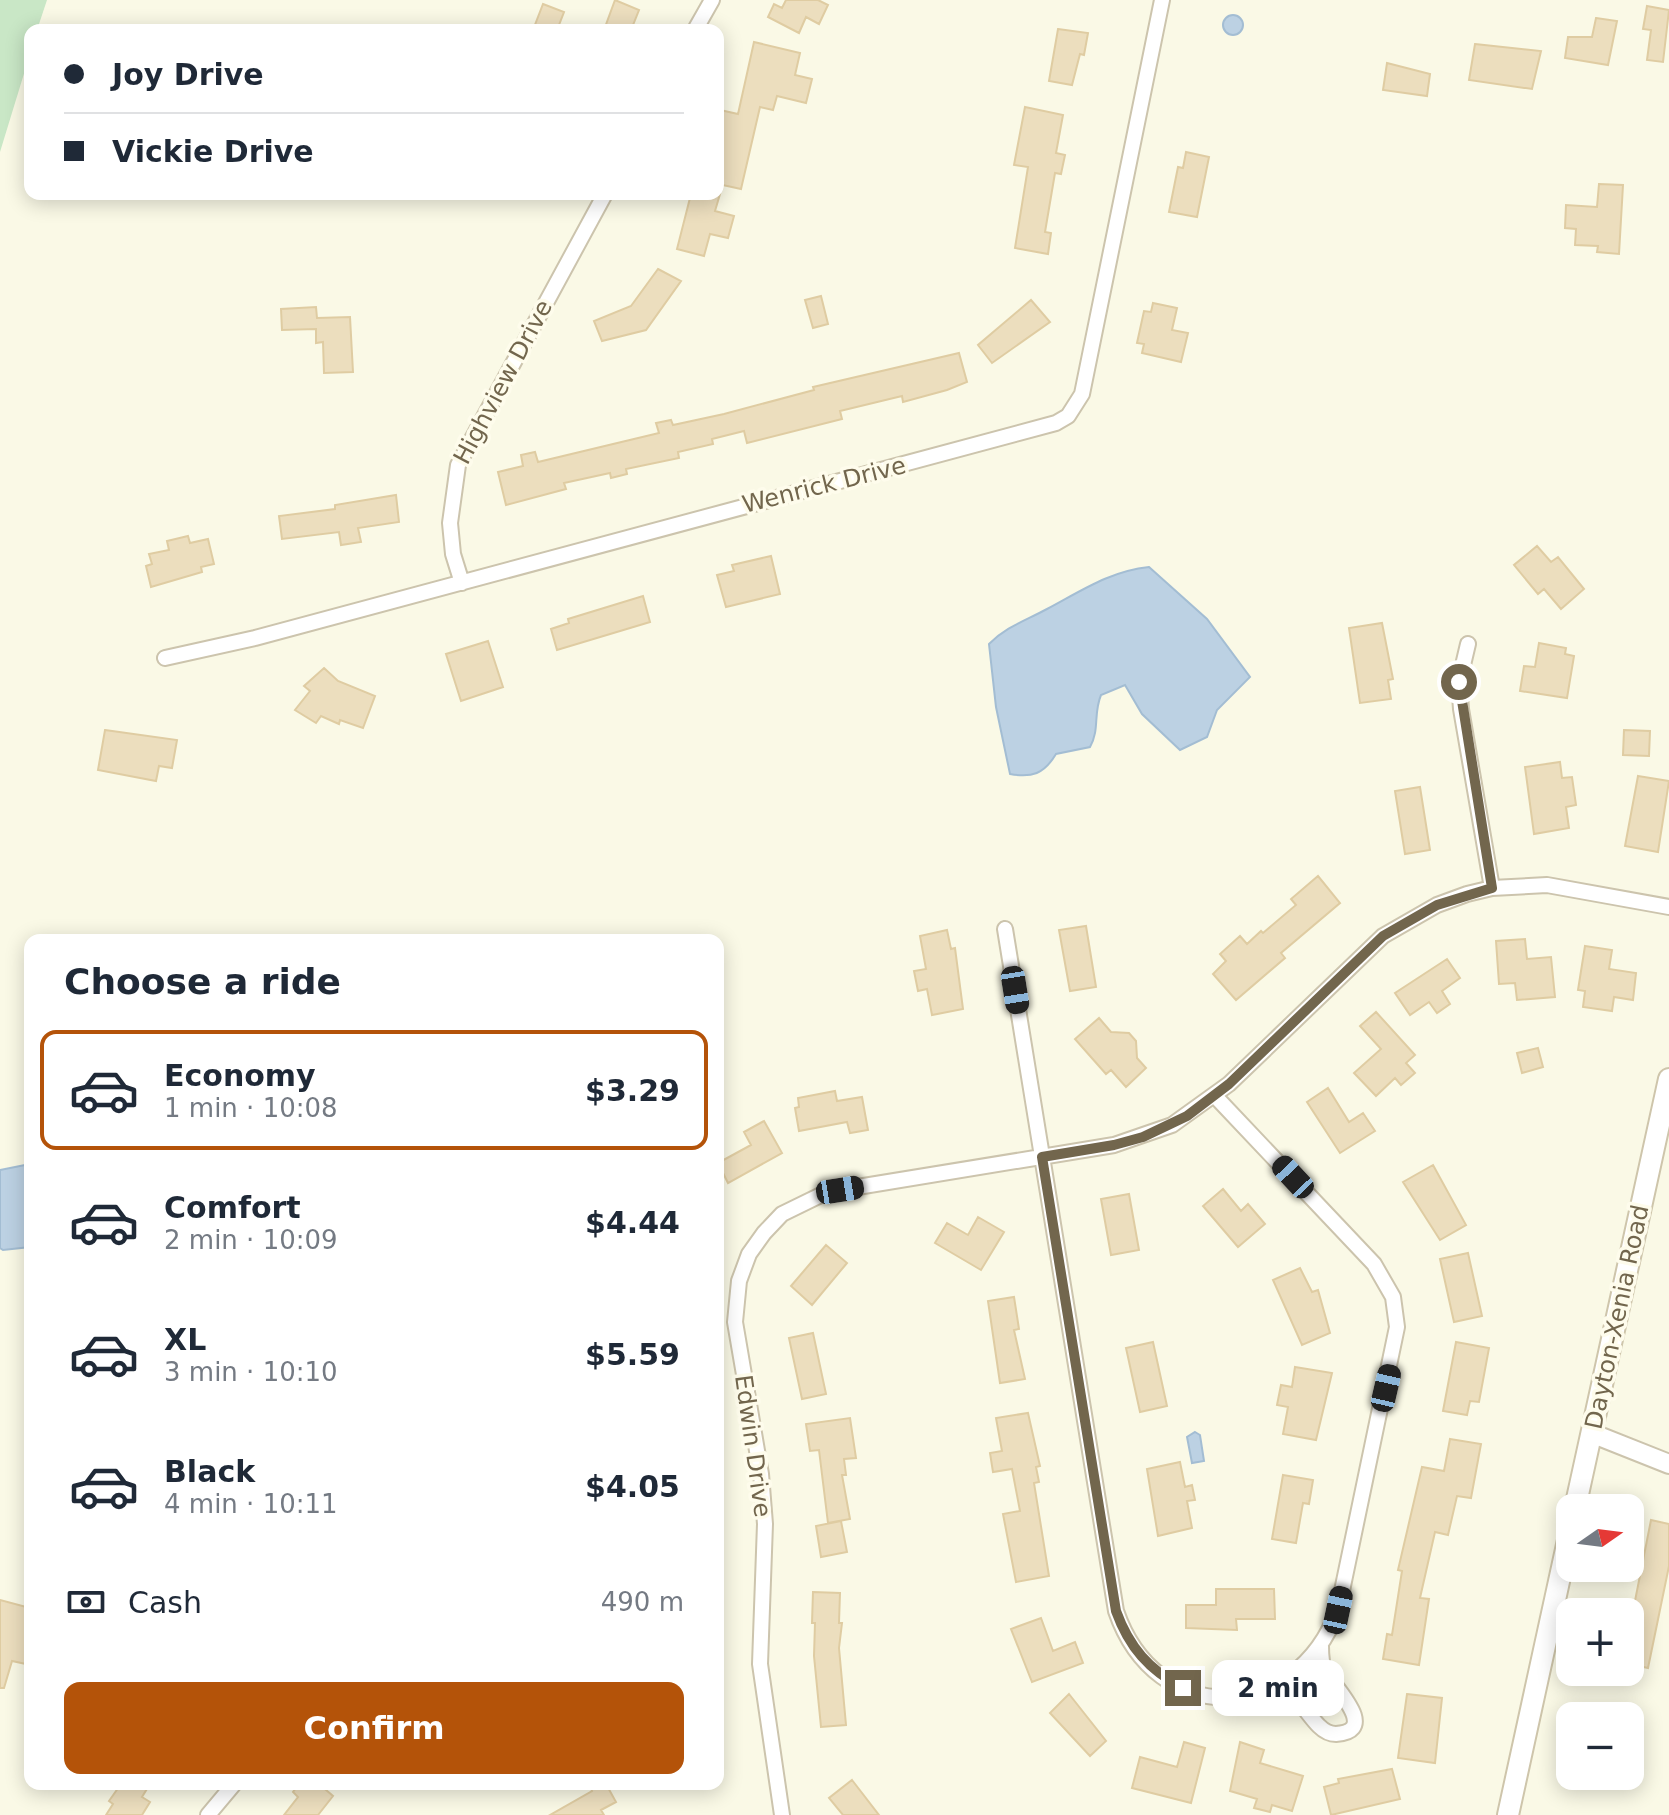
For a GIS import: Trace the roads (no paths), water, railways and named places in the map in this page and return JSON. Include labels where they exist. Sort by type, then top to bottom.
[{"type":"main road","name":"Dayton-Xenia Road","points":[[1578,1494],[1662,1149],[1669,1079]]},
{"type":"main road","points":[[1508,1815],[1559,1582]]},
{"type":"street","points":[[698,24],[712,0]]},
{"type":"street","name":"Wenrick Drive","points":[[165,658],[266,636],[1056,423],[1068,416],[1082,394],[1162,0]]},
{"type":"street","name":"Highview Drive","points":[[462,583],[453,554],[450,523],[453,482],[461,457],[602,200]]},
{"type":"street","points":[[1468,644],[1459,682],[1461,709],[1492,888]]},
{"type":"street","name":"Edwin Drive","points":[[782,1813],[760,1664],[765,1534],[762,1490],[735,1322],[736,1294],[744,1266],[764,1233],[782,1214],[816,1196],[1143,1137],[1187,1116],[1215,1096],[1383,936],[1437,905],[1492,888],[1547,885],[1669,907]]},
{"type":"street","points":[[1005,929],[1113,1592],[1122,1628],[1149,1665],[1186,1689],[1229,1697],[1273,1688],[1301,1670],[1321,1646],[1338,1610],[1395,1346],[1397,1318],[1393,1297],[1374,1264],[1215,1096]]},
{"type":"street","points":[[1591,1433],[1669,1464]]},
{"type":"street","points":[[1273,1688],[1292,1694],[1325,1732],[1337,1734],[1347,1729],[1354,1720],[1352,1706],[1325,1673],[1321,1646]]},
{"type":"street","points":[[208,1815],[229,1790]]},
{"type":"street","points":[[765,1815],[782,1813]]},
{"type":"water","points":[[1233,15],[1240,18],[1243,25],[1240,32],[1233,35],[1226,32],[1223,25],[1226,18]]},
{"type":"water","points":[[1149,567],[1207,619],[1250,677],[1217,710],[1207,737],[1180,750],[1142,714],[1125,685],[1101,695],[1090,747],[1056,754],[1037,773],[1010,774],[996,707],[989,644],[1009,628],[1096,583]]},
{"type":"water","points":[[24,1165],[24,1248],[0,1248],[0,1170]]},
{"type":"water","points":[[1195,1432],[1200,1435],[1204,1461],[1192,1463],[1187,1437]]}]
